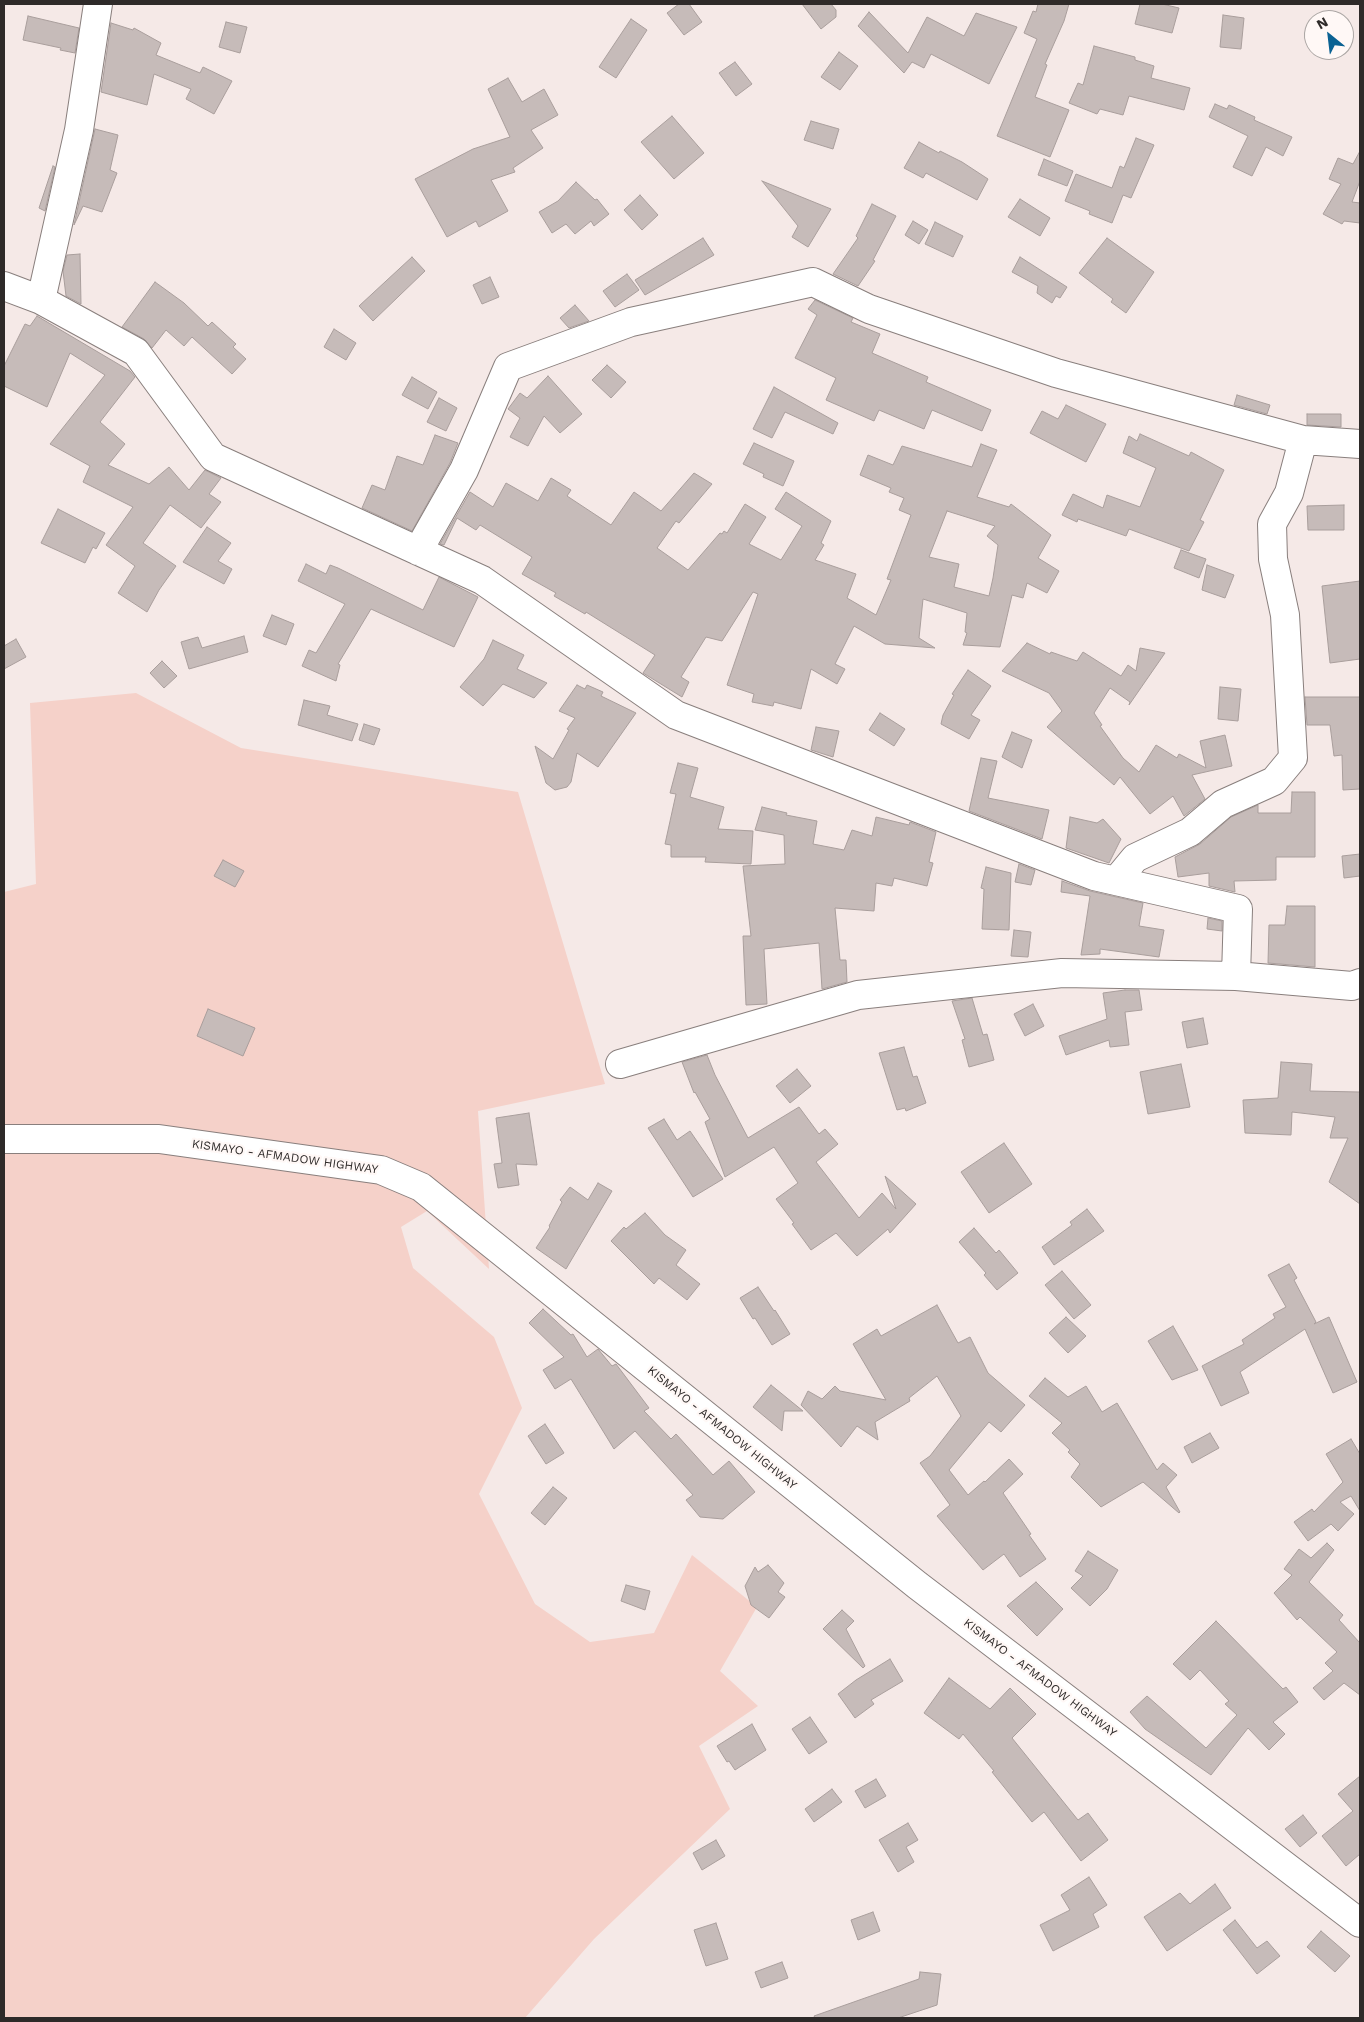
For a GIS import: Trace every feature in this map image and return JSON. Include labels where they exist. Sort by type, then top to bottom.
[{"type":"street","points":[[41,300],[79,130],[98,4]]},
{"type":"street","points":[[418,551],[464,470],[508,367],[631,322],[813,282],[869,309],[1056,373],[1303,440],[1360,444]]},
{"type":"street","points":[[4,286],[41,300],[136,352],[213,457],[482,580],[676,715],[1094,876],[1238,909],[1236,976]]},
{"type":"street","points":[[1116,881],[1135,858],[1190,832],[1223,804],[1274,781],[1293,758],[1285,615],[1273,560],[1272,524],[1289,492],[1303,440]]},
{"type":"street","points":[[620,1064],[858,995],[1062,973],[1236,976],[1352,986],[1360,983]]},
{"type":"street","name":"KISMAYO - AFMADOW HIGHWAY","points":[[4,1139],[159,1139],[381,1170],[421,1187],[917,1585],[1360,1923]]},
{"type":"shaded area","points":[[136,693],[241,748],[518,792],[605,1084],[478,1111],[489,1269],[427,1211],[401,1227],[413,1268],[494,1337],[522,1408],[479,1494],[535,1604],[590,1642],[654,1633],[692,1555],[757,1607],[720,1671],[758,1706],[699,1746],[730,1809],[594,1939],[525,2018],[4,2018],[4,892],[36,884],[30,703]]},
{"type":"building","points":[[679,4],[689,4],[702,22],[684,35],[667,13]]},
{"type":"building","points":[[802,4],[831,4],[836,10],[836,17],[821,29]]},
{"type":"building","points":[[1038,4],[1069,4],[1064,21],[1045,64],[1047,65],[1035,97],[1069,110],[1050,157],[997,136],[1037,39],[1024,33],[1033,11],[1036,12]]},
{"type":"building","points":[[1140,4],[1162,4],[1179,8],[1172,33],[1135,24]]},
{"type":"building","points":[[869,12],[908,53],[927,17],[964,36],[976,13],[1017,27],[989,84],[931,54],[924,68],[912,62],[904,73],[858,26]]},
{"type":"building","points":[[1223,15],[1244,18],[1241,49],[1220,47]]},
{"type":"building","points":[[28,16],[79,28],[75,53],[23,40]]},
{"type":"building","points":[[631,19],[647,30],[616,78],[599,67]]},
{"type":"building","points":[[226,22],[247,27],[240,53],[219,47]]},
{"type":"building","points":[[111,23],[133,30],[134,28],[161,43],[156,55],[200,73],[203,67],[232,81],[214,114],[186,99],[191,89],[154,74],[147,105],[101,92]]},
{"type":"building","points":[[1094,46],[1135,57],[1135,60],[1154,66],[1151,78],[1190,88],[1184,110],[1129,96],[1123,115],[1100,109],[1097,114],[1069,103],[1078,83],[1083,85]]},
{"type":"building","points":[[839,52],[858,66],[840,90],[821,77]]},
{"type":"building","points":[[735,62],[752,84],[736,96],[719,73]]},
{"type":"building","points":[[508,78],[522,102],[544,89],[558,115],[531,130],[543,148],[513,168],[515,172],[491,180],[508,211],[479,227],[476,221],[447,237],[415,179],[473,149],[510,137],[488,89]]},
{"type":"building","points":[[1215,104],[1227,109],[1229,105],[1255,117],[1254,120],[1292,137],[1283,156],[1266,147],[1252,176],[1233,167],[1248,136],[1209,117]]},
{"type":"building","points":[[672,116],[704,153],[674,179],[641,142]]},
{"type":"building","points":[[811,121],[839,129],[833,149],[804,140]]},
{"type":"building","points":[[95,129],[118,135],[110,170],[117,173],[102,212],[83,206],[74,225]]},
{"type":"building","points":[[1136,138],[1154,145],[1131,198],[1123,195],[1112,223],[1089,214],[1090,211],[1065,201],[1076,174],[1112,188],[1120,166],[1124,168]]},
{"type":"building","points":[[919,142],[939,153],[940,151],[962,162],[988,179],[977,200],[926,173],[923,178],[904,168]]},
{"type":"building","points":[[1360,151],[1360,181],[1352,202],[1360,203],[1360,223],[1344,221],[1342,224],[1323,214],[1341,184],[1329,179],[1338,158],[1353,164]]},
{"type":"building","points":[[1044,159],[1073,171],[1067,186],[1038,175]]},
{"type":"building","points":[[53,166],[55,167],[45,211],[39,208]]},
{"type":"building","points":[[762,181],[831,209],[808,247],[792,237],[798,226]]},
{"type":"building","points":[[576,182],[595,200],[597,199],[609,214],[594,226],[591,221],[575,234],[566,224],[552,233],[539,212],[558,201]]},
{"type":"building","points":[[640,195],[658,215],[642,230],[624,210]]},
{"type":"building","points":[[1020,199],[1050,218],[1040,236],[1008,217]]},
{"type":"building","points":[[872,204],[896,216],[873,260],[875,261],[858,286],[833,274],[858,238],[856,236]]},
{"type":"building","points":[[913,221],[928,230],[919,244],[905,235]]},
{"type":"building","points":[[935,222],[963,236],[953,257],[925,244]]},
{"type":"building","points":[[703,238],[714,255],[645,295],[635,280]]},
{"type":"building","points":[[1107,238],[1154,272],[1126,313],[1111,302],[1113,299],[1079,273]]},
{"type":"building","points":[[80,254],[81,304],[66,296],[63,271],[67,255]]},
{"type":"building","points":[[412,257],[425,271],[373,321],[359,306]]},
{"type":"building","points":[[1020,257],[1067,287],[1060,298],[1056,296],[1052,303],[1037,293],[1038,286],[1012,272]]},
{"type":"building","points":[[627,274],[639,290],[615,307],[603,291]]},
{"type":"building","points":[[490,277],[499,297],[482,304],[473,285]]},
{"type":"building","points":[[155,282],[184,303],[208,326],[212,322],[236,344],[233,347],[246,359],[232,374],[192,337],[184,346],[166,330],[152,348],[144,339],[122,327]]},
{"type":"building","points":[[815,300],[853,318],[851,322],[880,334],[872,353],[928,377],[926,382],[991,410],[982,431],[932,410],[924,429],[879,410],[874,421],[826,400],[836,378],[795,358],[817,315],[808,309]]},
{"type":"building","points":[[575,305],[589,321],[569,328],[560,318]]},
{"type":"building","points":[[37,316],[130,371],[135,377],[100,422],[125,444],[108,465],[149,484],[169,467],[189,490],[205,470],[221,478],[209,494],[221,502],[201,528],[170,505],[143,543],[176,566],[159,590],[147,612],[118,593],[135,566],[106,545],[133,507],[83,482],[90,466],[50,444],[105,375],[70,353],[47,407],[4,386],[4,366],[25,324],[30,326]]},
{"type":"building","points":[[334,329],[356,343],[346,360],[324,347]]},
{"type":"building","points":[[607,365],[626,382],[611,398],[592,380]]},
{"type":"building","points":[[548,376],[582,414],[560,433],[544,416],[528,446],[510,437],[520,418],[508,409],[520,393],[527,398]]},
{"type":"building","points":[[412,377],[437,392],[428,409],[402,395]]},
{"type":"building","points":[[774,387],[838,423],[833,434],[785,412],[772,438],[753,429]]},
{"type":"building","points":[[1237,395],[1270,405],[1267,414],[1234,405]]},
{"type":"building","points":[[439,398],[457,408],[446,431],[427,422]]},
{"type":"building","points":[[1066,405],[1106,424],[1086,462],[1030,433],[1042,411],[1058,419]]},
{"type":"building","points":[[1307,414],[1341,414],[1341,427],[1307,425]]},
{"type":"building","points":[[1140,434],[1189,456],[1191,452],[1224,470],[1200,520],[1204,522],[1189,551],[1129,529],[1126,536],[1078,519],[1077,522],[1062,515],[1073,494],[1103,508],[1107,495],[1140,507],[1156,468],[1123,453],[1129,436],[1137,441]]},
{"type":"building","points":[[435,435],[458,443],[450,463],[412,531],[362,508],[372,485],[385,490],[397,456],[423,465]]},
{"type":"building","points":[[754,443],[794,461],[783,486],[763,477],[764,474],[743,464]]},
{"type":"building","points":[[981,444],[997,450],[977,497],[1009,507],[1011,504],[1051,535],[1038,558],[1059,571],[1047,593],[1027,583],[1023,598],[1012,595],[1000,647],[963,645],[967,633],[965,632],[967,613],[923,599],[919,638],[935,648],[885,644],[854,626],[835,664],[845,669],[837,684],[811,669],[801,709],[774,702],[773,706],[752,702],[754,694],[727,685],[758,594],[753,592],[722,641],[706,637],[681,677],[689,682],[682,697],[643,673],[655,655],[586,612],[585,614],[554,596],[556,593],[522,574],[532,557],[480,525],[476,530],[457,518],[444,545],[440,544],[470,492],[493,507],[506,483],[538,501],[551,478],[571,490],[567,496],[611,525],[634,492],[661,511],[694,473],[712,484],[679,523],[676,521],[657,548],[688,570],[720,533],[722,534],[724,531],[727,533],[745,504],[766,517],[749,544],[781,560],[802,526],[775,509],[786,492],[831,521],[821,543],[824,545],[815,560],[856,574],[847,598],[876,615],[891,580],[887,579],[911,515],[899,510],[904,498],[889,492],[891,488],[860,475],[868,455],[893,465],[902,446],[972,467]],"holes":[[[947,511],[995,526],[987,536],[998,545],[989,596],[954,587],[959,564],[929,557]]]},
{"type":"building","points":[[1344,505],[1344,530],[1308,530],[1307,506]]},
{"type":"building","points":[[58,509],[105,533],[96,549],[93,547],[85,563],[41,543]]},
{"type":"building","points":[[207,527],[231,543],[218,561],[232,569],[224,584],[183,562]]},
{"type":"building","points":[[1181,550],[1206,559],[1199,578],[1174,568]]},
{"type":"building","points":[[306,564],[326,574],[330,565],[338,568],[423,610],[439,577],[478,597],[454,647],[371,609],[338,664],[340,665],[336,681],[302,666],[309,650],[316,653],[345,604],[298,581]]},
{"type":"building","points":[[1207,565],[1234,575],[1225,598],[1202,590]]},
{"type":"building","points":[[1360,581],[1360,659],[1330,663],[1322,586]]},
{"type":"building","points":[[272,615],[294,624],[286,645],[263,636]]},
{"type":"building","points":[[244,636],[248,652],[189,669],[181,642],[198,637],[202,648]]},
{"type":"building","points":[[16,639],[26,657],[4,669],[4,646]]},
{"type":"building","points":[[493,640],[524,655],[517,669],[547,683],[534,698],[503,684],[483,706],[460,687],[484,659]]},
{"type":"building","points":[[1027,643],[1050,654],[1051,652],[1077,661],[1083,652],[1121,676],[1128,665],[1136,671],[1140,648],[1165,653],[1129,705],[1130,702],[1110,688],[1094,713],[1102,725],[1100,726],[1123,758],[1139,772],[1156,745],[1177,758],[1179,754],[1206,768],[1200,741],[1225,735],[1232,766],[1192,775],[1205,799],[1184,816],[1173,796],[1150,814],[1120,777],[1114,785],[1047,727],[1062,711],[1049,693],[1002,671]]},
{"type":"building","points":[[162,661],[177,676],[164,688],[150,673]]},
{"type":"building","points":[[968,670],[991,686],[971,715],[980,720],[969,739],[941,724],[943,715],[954,695],[952,694]]},
{"type":"building","points":[[577,685],[585,689],[587,685],[603,692],[601,696],[636,713],[598,767],[577,753],[571,782],[567,787],[555,790],[546,783],[535,746],[553,759],[569,730],[567,729],[575,718],[559,711]]},
{"type":"building","points":[[1220,687],[1241,689],[1238,721],[1218,719]]},
{"type":"building","points":[[1305,697],[1360,697],[1360,789],[1343,790],[1342,755],[1334,756],[1330,725],[1307,725]]},
{"type":"building","points":[[304,700],[330,706],[327,715],[358,724],[352,741],[298,725]]},
{"type":"building","points":[[880,713],[905,729],[894,746],[869,730]]},
{"type":"building","points":[[364,724],[380,729],[374,745],[359,740]]},
{"type":"building","points":[[816,727],[839,731],[833,757],[811,750]]},
{"type":"building","points":[[1012,732],[1032,740],[1022,768],[1002,757]]},
{"type":"building","points":[[981,758],[997,761],[988,798],[1049,810],[1042,839],[969,811]]},
{"type":"building","points":[[678,763],[698,768],[690,797],[724,807],[718,829],[753,831],[751,864],[705,862],[706,857],[671,857],[671,845],[665,844],[676,794],[670,793]]},
{"type":"building","points":[[1292,792],[1315,792],[1315,857],[1276,857],[1276,880],[1234,881],[1235,892],[1209,886],[1209,873],[1178,877],[1175,857],[1200,844],[1231,817],[1258,805],[1258,813],[1291,813]]},
{"type":"building","points":[[762,807],[787,813],[786,815],[817,821],[813,844],[844,850],[852,830],[872,836],[876,817],[909,825],[910,822],[936,832],[929,862],[933,863],[927,886],[894,878],[892,886],[876,883],[874,911],[835,908],[840,960],[846,960],[847,982],[822,989],[819,943],[764,949],[767,1004],[746,1005],[743,936],[751,936],[743,866],[785,864],[784,835],[755,830]]},
{"type":"building","points":[[1070,817],[1097,823],[1103,819],[1121,839],[1109,863],[1066,848]]},
{"type":"building","points":[[1360,854],[1360,876],[1344,878],[1342,856]]},
{"type":"building","points":[[223,860],[244,871],[235,887],[214,876]]},
{"type":"building","points":[[1019,864],[1035,870],[1031,885],[1015,882]]},
{"type":"building","points":[[986,867],[1011,873],[1009,930],[982,929],[984,889],[981,888]]},
{"type":"building","points":[[1062,881],[1090,891],[1143,903],[1139,926],[1164,930],[1159,957],[1100,949],[1100,954],[1081,955],[1090,896],[1061,892]]},
{"type":"building","points":[[1287,906],[1315,906],[1315,967],[1268,963],[1269,925],[1285,925]]},
{"type":"building","points":[[1208,918],[1222,921],[1222,931],[1207,929]]},
{"type":"building","points":[[1014,930],[1031,932],[1028,957],[1011,956]]},
{"type":"building","points":[[1139,990],[1142,1010],[1125,1012],[1129,1045],[1110,1047],[1109,1040],[1066,1055],[1059,1036],[1107,1019],[1103,993]]},
{"type":"building","points":[[972,998],[983,1035],[987,1034],[994,1060],[969,1067],[962,1040],[965,1039],[952,1001]]},
{"type":"building","points":[[1033,1004],[1044,1026],[1025,1036],[1014,1014]]},
{"type":"building","points":[[208,1009],[255,1028],[243,1056],[197,1036]]},
{"type":"building","points":[[1203,1018],[1208,1044],[1187,1048],[1182,1022]]},
{"type":"building","points":[[904,1047],[913,1077],[917,1076],[926,1103],[906,1111],[905,1108],[897,1110],[879,1053]]},
{"type":"building","points":[[707,1055],[715,1075],[748,1138],[799,1107],[819,1134],[825,1129],[838,1144],[816,1162],[859,1218],[882,1193],[896,1209],[885,1176],[916,1204],[890,1233],[888,1229],[857,1256],[836,1233],[811,1250],[776,1199],[798,1183],[774,1147],[725,1177],[705,1122],[710,1119],[694,1093],[682,1062]]},
{"type":"building","points":[[1281,1062],[1312,1064],[1310,1091],[1360,1092],[1360,1204],[1329,1182],[1348,1138],[1330,1138],[1335,1117],[1292,1112],[1291,1135],[1245,1133],[1243,1100],[1278,1098]]},
{"type":"building","points":[[1181,1064],[1190,1107],[1148,1114],[1140,1072]]},
{"type":"building","points":[[797,1069],[811,1086],[790,1103],[776,1086]]},
{"type":"building","points":[[529,1113],[537,1165],[516,1164],[519,1185],[498,1188],[494,1164],[502,1163],[496,1118]]},
{"type":"building","points":[[664,1119],[677,1140],[690,1131],[723,1179],[693,1197],[648,1128]]},
{"type":"building","points":[[1004,1143],[1032,1184],[989,1213],[961,1172]]},
{"type":"building","points":[[598,1183],[612,1191],[566,1269],[536,1248],[550,1227],[562,1202],[560,1200],[570,1187],[588,1200]]},
{"type":"building","points":[[1087,1209],[1104,1231],[1054,1265],[1042,1247],[1072,1225],[1070,1222]]},
{"type":"building","points":[[645,1213],[665,1235],[686,1250],[676,1265],[700,1284],[687,1300],[659,1278],[654,1284],[611,1241],[624,1227],[626,1229]]},
{"type":"building","points":[[974,1228],[996,1253],[999,1250],[1018,1273],[997,1290],[984,1275],[986,1273],[959,1242]]},
{"type":"building","points":[[1289,1264],[1297,1278],[1294,1280],[1316,1322],[1314,1324],[1329,1317],[1357,1382],[1333,1393],[1305,1329],[1240,1372],[1249,1393],[1221,1406],[1202,1366],[1244,1344],[1242,1340],[1275,1318],[1273,1314],[1286,1307],[1268,1275]]},
{"type":"building","points":[[1062,1271],[1091,1305],[1074,1319],[1045,1285]]},
{"type":"building","points":[[758,1287],[790,1334],[772,1345],[740,1298]]},
{"type":"building","points":[[937,1305],[958,1343],[970,1337],[988,1373],[1025,1405],[1001,1432],[989,1422],[949,1470],[968,1495],[1009,1459],[1023,1474],[1003,1493],[1046,1559],[1020,1577],[1004,1554],[983,1570],[937,1516],[950,1505],[920,1463],[930,1456],[961,1416],[937,1376],[909,1398],[910,1401],[875,1422],[878,1440],[857,1426],[841,1447],[801,1405],[808,1391],[822,1399],[835,1386],[840,1391],[886,1400],[853,1344],[877,1329],[881,1336]]},
{"type":"building","points":[[543,1309],[571,1335],[573,1334],[587,1357],[598,1349],[612,1366],[616,1364],[649,1408],[644,1411],[671,1439],[676,1434],[713,1475],[729,1461],[755,1492],[723,1519],[700,1517],[686,1500],[693,1495],[635,1431],[614,1449],[571,1379],[555,1389],[543,1370],[564,1357],[529,1323]]},
{"type":"building","points":[[1066,1317],[1086,1336],[1068,1353],[1049,1333]]},
{"type":"building","points":[[1173,1326],[1198,1370],[1172,1380],[1148,1341]]},
{"type":"building","points":[[1045,1378],[1068,1397],[1086,1386],[1102,1412],[1117,1403],[1157,1470],[1163,1463],[1177,1475],[1166,1487],[1179,1513],[1143,1482],[1101,1507],[1071,1477],[1080,1464],[1068,1452],[1070,1450],[1052,1433],[1062,1423],[1029,1396]]},
{"type":"building","points":[[771,1385],[803,1411],[784,1411],[782,1431],[753,1407]]},
{"type":"building","points":[[545,1424],[564,1453],[546,1464],[528,1436]]},
{"type":"building","points":[[1210,1433],[1219,1448],[1192,1463],[1184,1447]]},
{"type":"building","points":[[1351,1439],[1360,1454],[1360,1511],[1351,1496],[1340,1502],[1354,1514],[1338,1531],[1331,1524],[1308,1541],[1294,1522],[1312,1509],[1314,1512],[1343,1482],[1326,1454]]},
{"type":"building","points":[[553,1487],[567,1498],[545,1525],[531,1513]]},
{"type":"building","points":[[1327,1543],[1334,1550],[1309,1582],[1343,1615],[1339,1620],[1360,1643],[1360,1695],[1344,1683],[1324,1700],[1313,1688],[1333,1671],[1325,1663],[1337,1652],[1300,1617],[1297,1620],[1274,1593],[1292,1575],[1284,1569],[1299,1549],[1311,1558]]},
{"type":"building","points":[[1088,1551],[1118,1570],[1107,1589],[1090,1606],[1071,1588],[1083,1576],[1075,1571]]},
{"type":"building","points":[[768,1565],[784,1583],[778,1592],[785,1597],[769,1618],[751,1605],[745,1586],[755,1567],[758,1572]]},
{"type":"building","points":[[1036,1582],[1063,1609],[1037,1636],[1007,1606]]},
{"type":"building","points":[[626,1585],[650,1591],[645,1610],[621,1601]]},
{"type":"building","points":[[842,1610],[854,1621],[846,1629],[865,1666],[863,1668],[823,1629]]},
{"type":"building","points":[[1216,1621],[1283,1689],[1286,1687],[1298,1702],[1273,1722],[1285,1734],[1269,1750],[1248,1728],[1211,1775],[1145,1729],[1130,1712],[1147,1696],[1206,1748],[1237,1715],[1225,1704],[1229,1701],[1200,1670],[1190,1680],[1173,1664]]},
{"type":"building","points":[[890,1659],[903,1681],[871,1700],[874,1704],[855,1718],[838,1694],[856,1680]]},
{"type":"building","points":[[949,1678],[990,1709],[1010,1688],[1036,1714],[1012,1738],[1078,1820],[1088,1813],[1108,1840],[1081,1861],[1044,1812],[1032,1822],[992,1772],[994,1771],[963,1734],[959,1739],[924,1713]]},
{"type":"building","points":[[810,1717],[827,1742],[809,1754],[792,1729]]},
{"type":"building","points":[[752,1724],[766,1750],[735,1770],[729,1761],[727,1762],[717,1746]]},
{"type":"building","points":[[1360,1776],[1360,1854],[1346,1866],[1322,1836],[1353,1811],[1338,1794]]},
{"type":"building","points":[[876,1779],[886,1796],[865,1808],[855,1791]]},
{"type":"building","points":[[832,1789],[842,1802],[814,1822],[805,1809]]},
{"type":"building","points":[[1303,1815],[1317,1833],[1300,1847],[1285,1829]]},
{"type":"building","points":[[908,1823],[918,1840],[906,1847],[914,1862],[898,1872],[879,1840]]},
{"type":"building","points":[[716,1840],[725,1856],[702,1870],[693,1853]]},
{"type":"building","points":[[1089,1877],[1107,1905],[1093,1914],[1099,1927],[1053,1951],[1040,1925],[1070,1910],[1061,1895]]},
{"type":"building","points":[[1215,1884],[1231,1908],[1167,1951],[1144,1917],[1180,1893],[1190,1904]]},
{"type":"building","points":[[873,1912],[880,1931],[858,1940],[851,1920]]},
{"type":"building","points":[[1235,1920],[1257,1948],[1267,1941],[1280,1956],[1257,1974],[1223,1930]]},
{"type":"building","points":[[716,1923],[728,1959],[706,1966],[694,1930]]},
{"type":"building","points":[[1321,1931],[1350,1956],[1335,1972],[1307,1947]]},
{"type":"building","points":[[782,1962],[788,1978],[761,1988],[755,1972]]},
{"type":"building","points":[[920,1972],[941,1974],[937,2005],[898,2018],[815,2018],[814,2016],[919,1979]]}]
